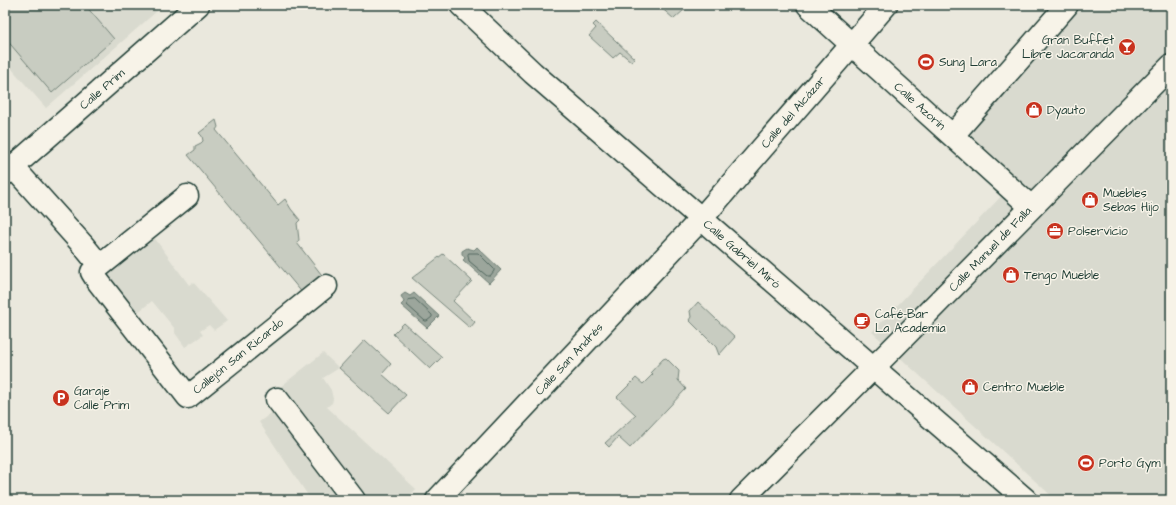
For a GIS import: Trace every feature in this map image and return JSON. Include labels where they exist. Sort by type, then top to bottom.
[{"type":"street","name":"Calle Prim","points":[[9,170],[198,5]]},
{"type":"street","name":"Calle Gabriel Miró","points":[[461,5],[533,73],[1026,500]]},
{"type":"street","name":"Calle Azorín","points":[[808,5],[1031,207]]},
{"type":"street","name":"Calle del Alcázar","points":[[701,219],[886,5]]},
{"type":"street","points":[[953,135],[1067,5]]},
{"type":"street","name":"Calle Manuel de Falla","points":[[741,500],[874,368],[1171,66]]},
{"type":"street","points":[[9,170],[82,244],[100,266],[187,196]]},
{"type":"street","name":"Calle San Andrés","points":[[437,500],[701,219]]},
{"type":"street","name":"Callejón San Ricardo","points":[[100,266],[92,272],[97,280],[188,397],[326,286]]},
{"type":"street","points":[[277,399],[354,500]]},
{"type":"shaded area","points":[[5,5],[164,5],[46,108],[5,61]]},
{"type":"shaded area","points":[[5,5],[85,5],[114,39],[52,93],[5,38]]},
{"type":"shaded area","points":[[658,5],[680,5],[685,9],[674,19]]},
{"type":"shaded area","points":[[1067,5],[1171,5],[1171,500],[1056,500],[872,332],[1010,187],[953,135]]},
{"type":"shaded area","points":[[596,22],[635,59],[632,62],[620,52],[613,58],[589,36],[596,28],[593,25]]},
{"type":"shaded area","points":[[216,120],[218,127],[216,130],[278,205],[285,199],[300,220],[297,223],[299,240],[297,243],[325,279],[304,295],[188,155],[195,150],[195,146],[203,141],[202,136],[199,133]]},
{"type":"shaded area","points":[[150,232],[189,285],[193,282],[227,321],[214,330],[209,325],[200,331],[203,335],[185,347],[175,333],[175,329],[152,301],[132,317],[100,273]]},
{"type":"shaded area","points":[[443,254],[472,281],[453,301],[475,322],[470,328],[412,278]]},
{"type":"shaded area","points":[[698,302],[735,337],[719,355],[716,347],[689,320],[691,317],[690,311]]},
{"type":"shaded area","points":[[404,323],[442,357],[430,369],[393,334]]},
{"type":"shaded area","points":[[365,340],[391,364],[382,374],[406,395],[389,413],[339,368]]},
{"type":"shaded area","points":[[323,353],[339,368],[323,378],[331,390],[333,399],[332,403],[327,407],[416,489],[406,500],[311,500],[259,422],[274,411],[265,399]]},
{"type":"shaded area","points":[[666,358],[679,371],[678,380],[686,389],[630,448],[618,437],[609,447],[605,443],[636,415],[617,397],[636,378],[643,384],[653,374],[651,372],[663,359]]},
{"type":"water","points":[[477,247],[501,270],[489,283],[463,260],[465,258],[462,251],[467,248],[474,250]]},
{"type":"water","points":[[405,293],[410,296],[414,293],[439,316],[427,328],[401,305],[404,302],[401,296]]},
{"type":"place","name":"Gran Buffet Libre Jacaranda","points":[[1127,47]]},
{"type":"place","name":"Sung Lara","points":[[926,62]]},
{"type":"place","name":"Dyauto","points":[[1034,110]]},
{"type":"place","name":"Muebles Sebas Hijo","points":[[1090,200]]},
{"type":"place","name":"Polservicio","points":[[1055,231]]},
{"type":"place","name":"Tengo Mueble","points":[[1011,275]]},
{"type":"place","name":"Café-Bar La Academia","points":[[862,321]]},
{"type":"place","name":"Centro Mueble","points":[[970,387]]},
{"type":"place","name":"Garaje Calle Prim","points":[[61,398]]},
{"type":"place","name":"Porto Gym","points":[[1086,463]]}]
